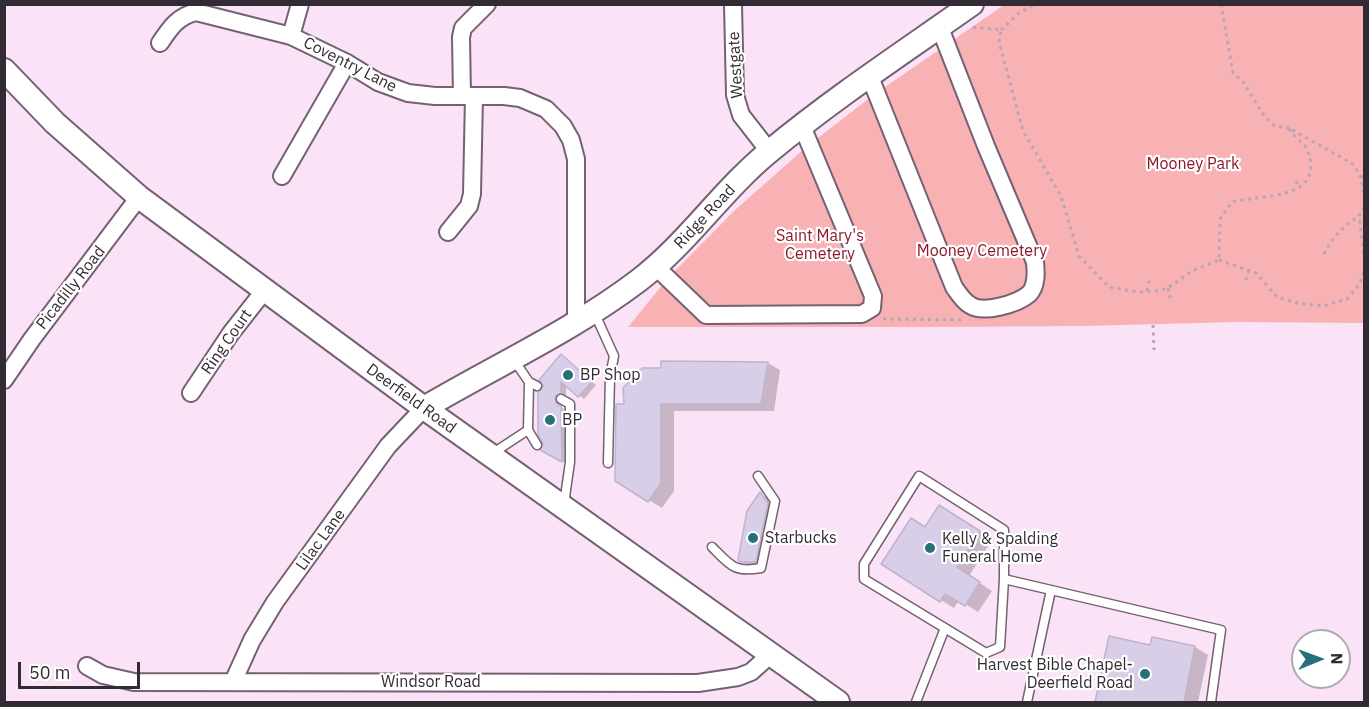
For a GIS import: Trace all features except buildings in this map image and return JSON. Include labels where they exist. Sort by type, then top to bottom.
[{"type":"main road","name":"Ridge Road","points":[[424,408],[584,317],[656,267],[769,152],[870,77],[943,35],[972,4]]},
{"type":"main road","name":"Deerfield Road","points":[[4,70],[55,123],[140,198],[424,408],[838,702]]},
{"type":"street","points":[[291,36],[300,4]]},
{"type":"street","points":[[448,232],[469,206],[472,194],[468,96],[461,37],[463,28],[487,4]]},
{"type":"street","name":"Westgate","points":[[733,4],[735,95],[741,116],[769,152]]},
{"type":"street","name":"Coventry Lane","points":[[160,43],[175,21],[185,14],[196,12],[291,36],[347,63],[378,82],[408,93],[520,98],[546,110],[563,126],[571,140],[577,172],[584,317]]},
{"type":"street","points":[[870,77],[954,287],[962,299],[971,307],[984,310],[1001,306],[1028,294],[1034,286],[1035,262],[986,146],[943,35]]},
{"type":"street","points":[[282,176],[347,63]]},
{"type":"street","points":[[656,267],[706,315],[862,314],[870,310],[874,302],[873,296],[802,126]]},
{"type":"street","name":"Picadilly Road","points":[[4,380],[32,339],[140,198]]},
{"type":"street","name":"Ring Court","points":[[191,393],[231,333],[264,291]]},
{"type":"street","name":"Lilac Lane","points":[[233,682],[252,640],[276,603],[388,446],[424,408]]},
{"type":"street","name":"Windsor Road","points":[[87,666],[103,675],[134,682],[698,683],[738,677],[751,672],[770,655]]},
{"type":"lane","points":[[584,317],[614,356],[610,376],[608,463]]},
{"type":"lane","points":[[513,358],[533,384],[528,399],[528,430],[537,446]]},
{"type":"lane","points":[[528,399],[538,404]]},
{"type":"lane","points":[[561,399],[570,404],[570,442],[565,460],[563,508]]},
{"type":"lane","points":[[560,417],[570,423]]},
{"type":"lane","points":[[528,419],[538,424]]},
{"type":"lane","points":[[490,455],[528,430]]},
{"type":"lane","points":[[560,436],[570,442]]},
{"type":"lane","points":[[712,547],[729,564],[745,571],[761,568],[775,501],[758,476]]},
{"type":"lane","points":[[920,476],[1004,530],[1004,579],[1000,647],[986,653],[864,579],[864,564],[920,476]]},
{"type":"lane","points":[[1004,579],[1221,630],[1211,702]]},
{"type":"lane","points":[[1028,702],[1051,590]]},
{"type":"lane","points":[[916,702],[945,628]]},
{"type":"path","points":[[1035,4],[1019,13],[1001,30],[999,42],[1023,131],[1061,196],[1079,256],[1109,287],[1147,291],[1168,288],[1192,271],[1219,260],[1256,273],[1277,297],[1298,303],[1323,306],[1347,299],[1359,285],[1365,272]]},
{"type":"path","points":[[1221,4],[1233,73],[1244,83],[1265,117],[1275,126],[1289,128],[1353,164],[1361,178],[1365,197]]},
{"type":"path","points":[[943,35],[968,27],[1001,30]]},
{"type":"path","points":[[1219,260],[1220,219],[1232,202],[1287,194],[1308,180],[1311,165],[1306,147],[1291,133],[1289,128]]},
{"type":"path","points":[[1361,178],[1365,172]]},
{"type":"path","points":[[1296,181],[1299,188]]},
{"type":"path","points":[[1324,254],[1340,229],[1359,216],[1365,207]]},
{"type":"path","points":[[1359,216],[1365,255]]},
{"type":"path","points":[[1246,280],[1249,269]]},
{"type":"path","points":[[1147,291],[1149,281]]},
{"type":"path","points":[[1168,288],[1170,298]]},
{"type":"path","points":[[870,310],[880,319],[967,320],[984,310]]},
{"type":"path","points":[[1153,325],[1154,350]]},
{"type":"green space","points":[[1362,4],[1364,9],[1364,323],[628,327],[668,278],[734,211],[805,148],[872,96],[1004,5]]},
{"type":"place","name":"BP Shop","points":[[568,375]]},
{"type":"place","name":"BP","points":[[550,420]]},
{"type":"place","name":"Starbucks","points":[[753,538]]},
{"type":"place","name":"Kelly & Spalding Funeral Home","points":[[930,548]]},
{"type":"place","name":"Harvest Bible Chapel- Deerfield Road","points":[[1145,674]]},
{"type":"park label","name":"Mooney Park","points":[[1193,164]]},
{"type":"park label","name":"Saint Mary's Cemetery","points":[[820,245]]},
{"type":"park label","name":"Mooney Cemetery","points":[[982,251]]}]
